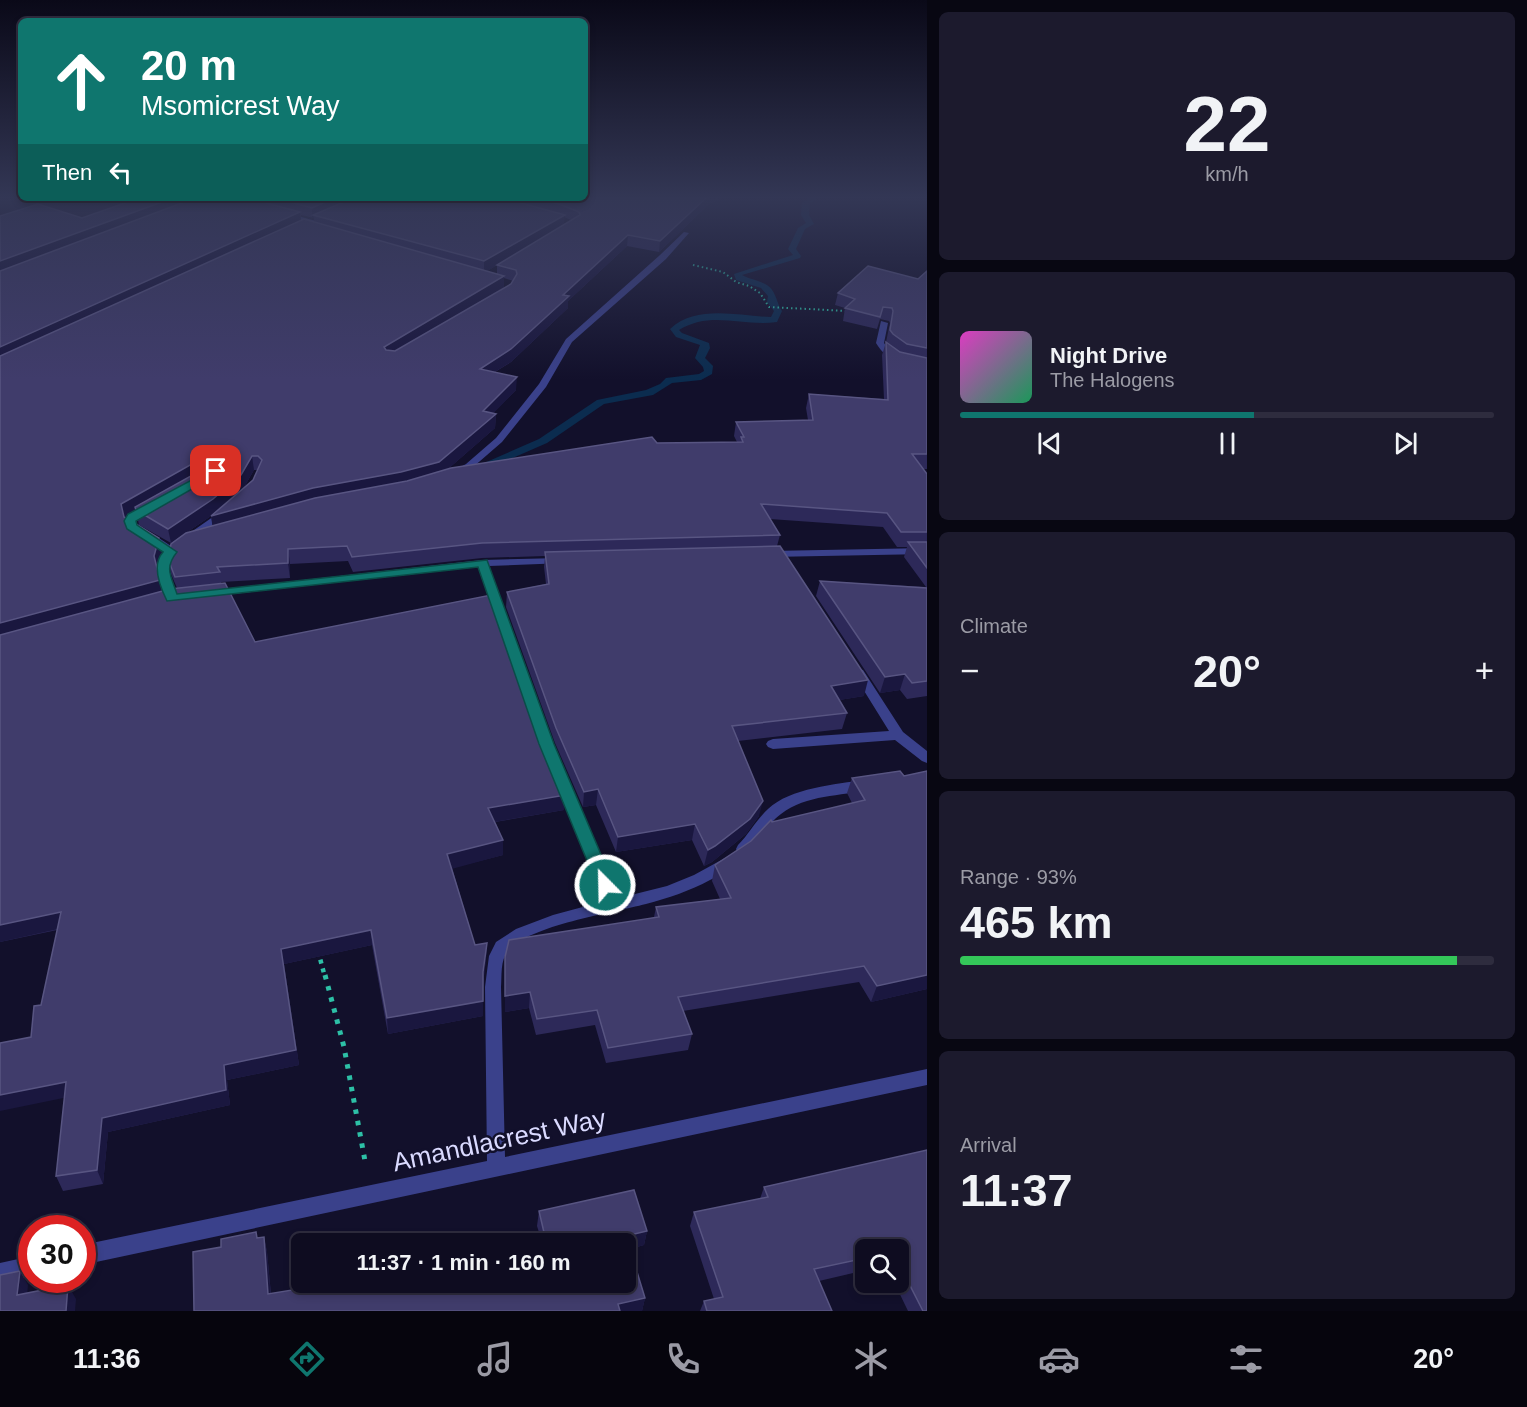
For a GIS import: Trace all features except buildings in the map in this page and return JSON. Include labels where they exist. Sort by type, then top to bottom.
[{"type":"street","points":[[443,480],[469,466],[499,440],[543,385],[569,341],[662,258]]},
{"type":"street","points":[[884,323],[879,343],[887,356],[907,364],[927,367]]},
{"type":"street","points":[[160,501],[133,517],[130,524],[171,552]]},
{"type":"street","points":[[172,599],[162,568],[164,559],[235,504]]},
{"type":"street","points":[[183,544],[205,538]]},
{"type":"street","points":[[758,555],[784,558],[927,551]]},
{"type":"street","points":[[207,594],[482,563],[578,560]]},
{"type":"street","points":[[482,563],[554,762],[614,905]]},
{"type":"street","points":[[853,665],[898,735],[927,759]]},
{"type":"street","points":[[773,744],[898,735]]},
{"type":"street","points":[[496,1168],[493,987],[494,964],[502,945],[518,934],[614,905],[654,898],[703,879],[731,860],[753,841],[762,824],[777,809],[814,793],[885,781]]},
{"type":"street","name":"Amandlacrest Way","points":[[96,1253],[927,1077]]},
{"type":"street","points":[[0,1273],[18,1269]]},
{"type":"path","points":[[668,258],[723,272],[736,282],[759,292],[769,307],[845,311],[881,320],[884,323]]},
{"type":"path","points":[[306,950],[318,948],[344,1047],[371,1195]]},
{"type":"waterway","points":[[479,469],[543,441],[585,410],[600,402],[617,397],[649,393],[657,390],[669,380],[701,377],[709,372],[708,366],[700,358],[705,348],[704,343],[679,335],[674,329],[685,322],[709,316],[774,320],[778,311],[771,302],[772,296],[764,286],[739,278],[738,274],[793,258]]},
{"type":"route","points":[[216,471],[133,517],[130,521],[132,527],[171,552],[164,559],[162,568],[172,598],[482,563],[546,744],[605,885]]}]
